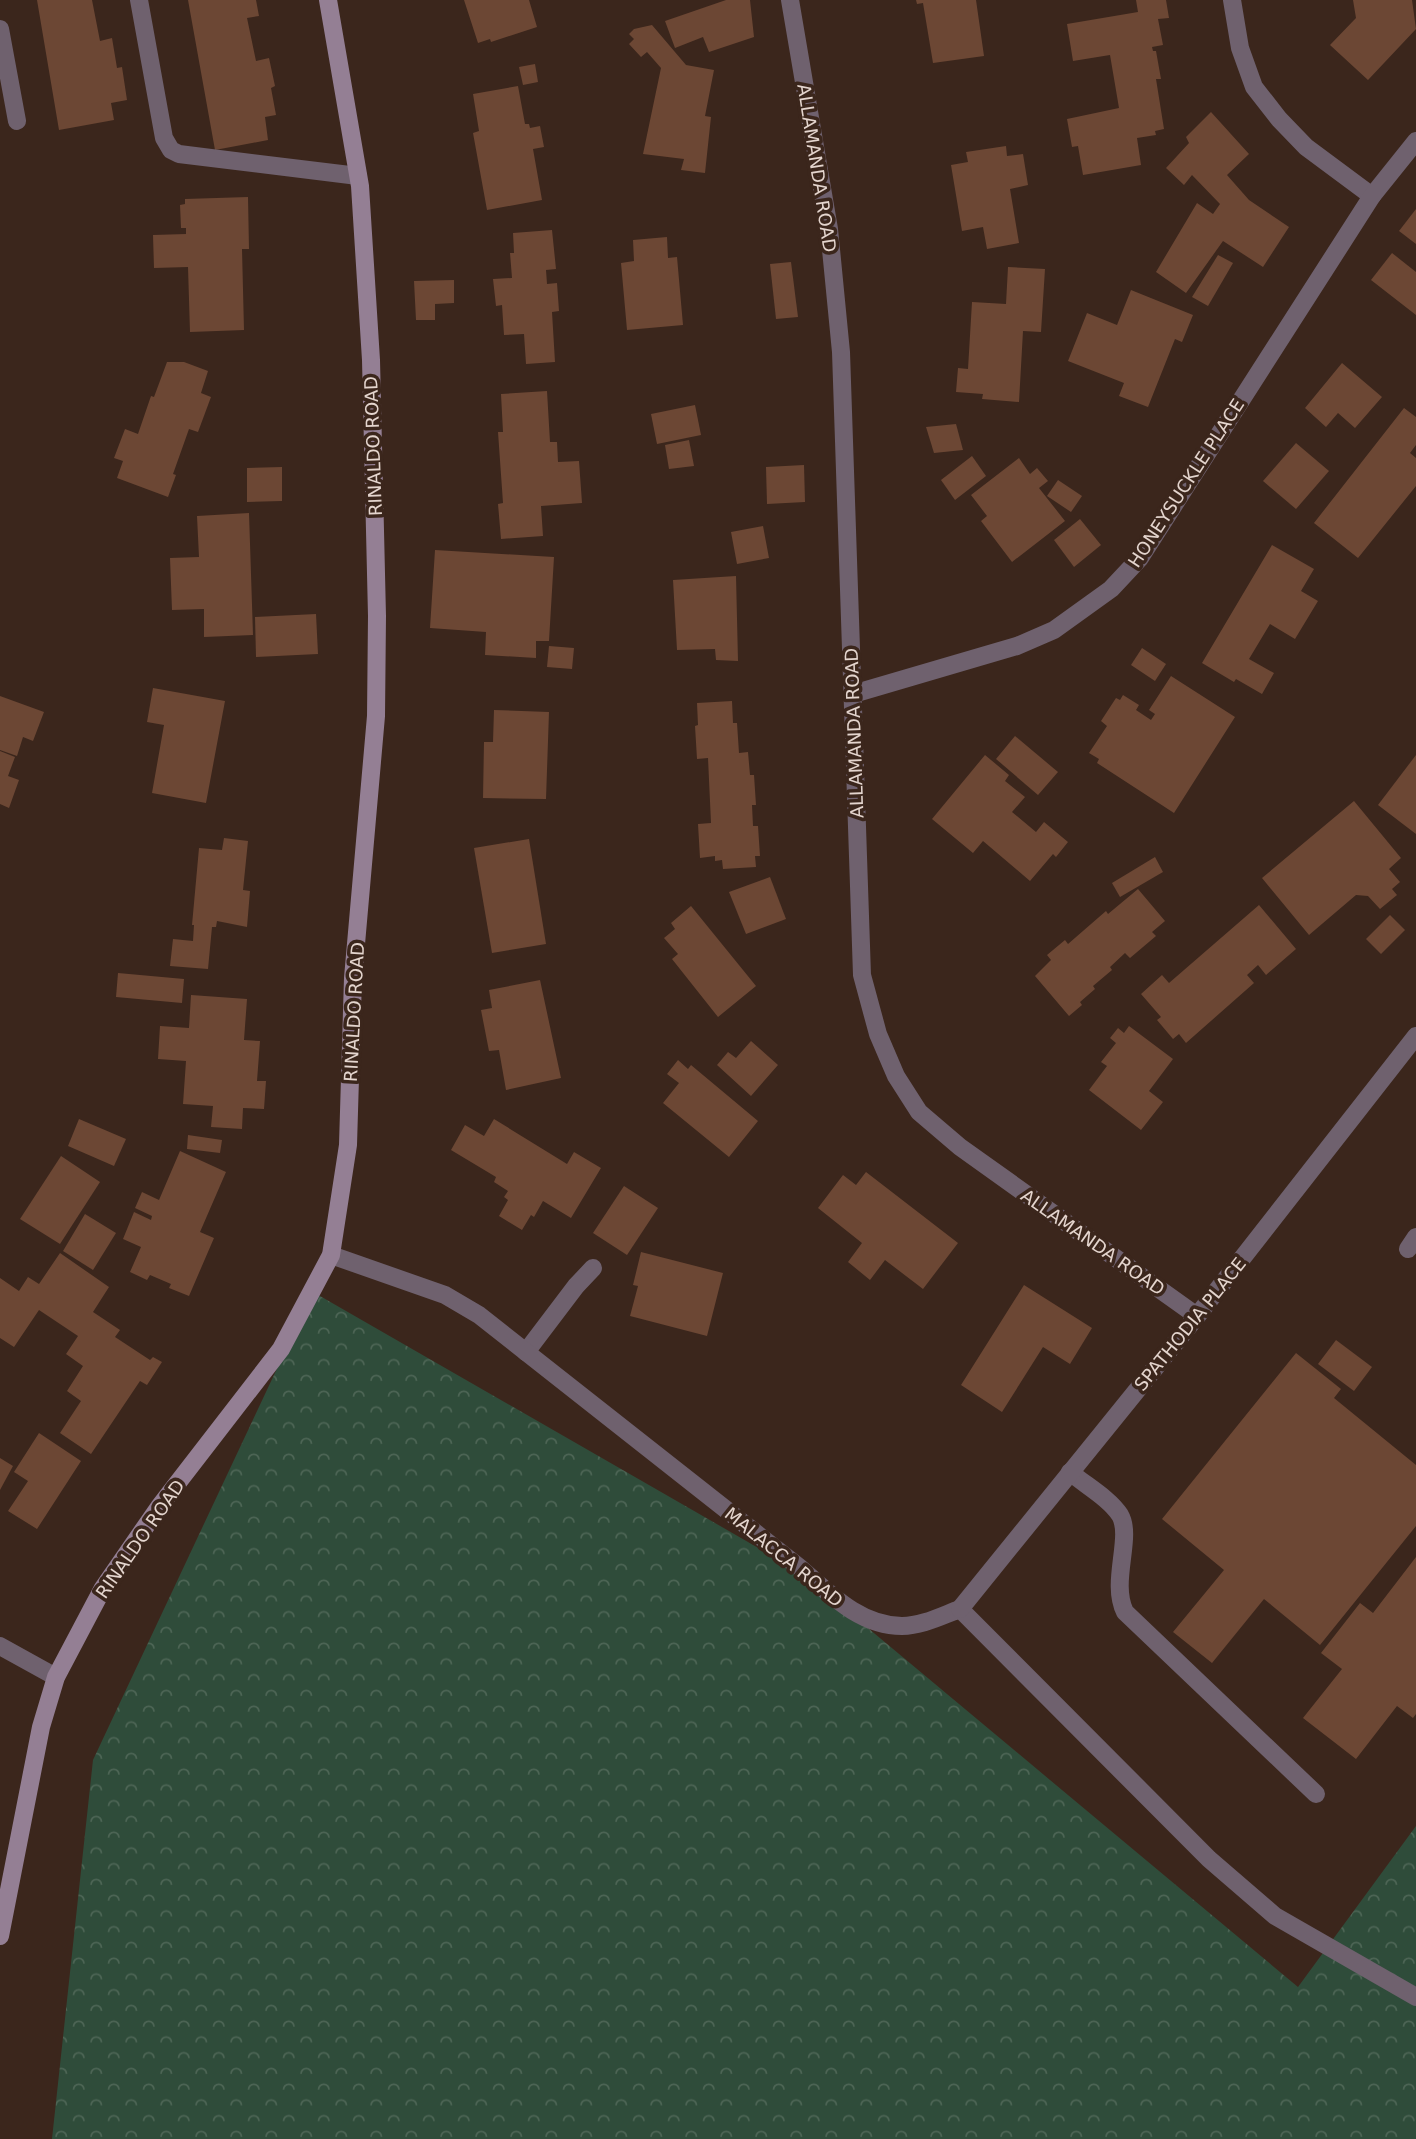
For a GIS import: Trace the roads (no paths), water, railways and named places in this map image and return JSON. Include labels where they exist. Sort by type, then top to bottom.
[{"type":"street","points":[[139,0],[164,138],[171,150],[179,154],[358,176]]},
{"type":"street","name":"RINALDO ROAD","points":[[0,1936],[41,1727],[56,1677],[97,1598],[124,1558],[159,1507],[281,1349],[331,1255],[348,1145],[353,978],[376,716],[377,603],[371,360],[358,176],[328,0]]},
{"type":"street","name":"ALLAMANDA ROAD","points":[[790,0],[836,291],[841,352],[862,975],[878,1034],[896,1076],[919,1112],[960,1147],[1197,1316]]},
{"type":"street","points":[[1233,0],[1240,48],[1254,87],[1279,119],[1306,146],[1372,196]]},
{"type":"street","points":[[0,29],[17,121]]},
{"type":"street","name":"HONEYSUCKLE PLACE","points":[[853,694],[1030,640],[1054,630],[1111,589],[1140,558],[1372,196],[1416,141]]},
{"type":"street","name":"SPATHODIA PLACE","points":[[960,1609],[1197,1316],[1416,1036]]},
{"type":"street","name":"MALACCA ROAD","points":[[331,1255],[445,1295],[479,1315],[799,1566],[845,1607],[872,1620],[901,1626],[930,1621],[960,1609]]},
{"type":"street","points":[[526,1352],[593,1268]]},
{"type":"street","points":[[1070,1472],[1109,1504],[1122,1520],[1119,1575],[1120,1601],[1125,1612],[1316,1794]]},
{"type":"street","points":[[960,1609],[1209,1859],[1275,1916],[1416,1997]]},
{"type":"street","points":[[0,1646],[56,1677]]}]
